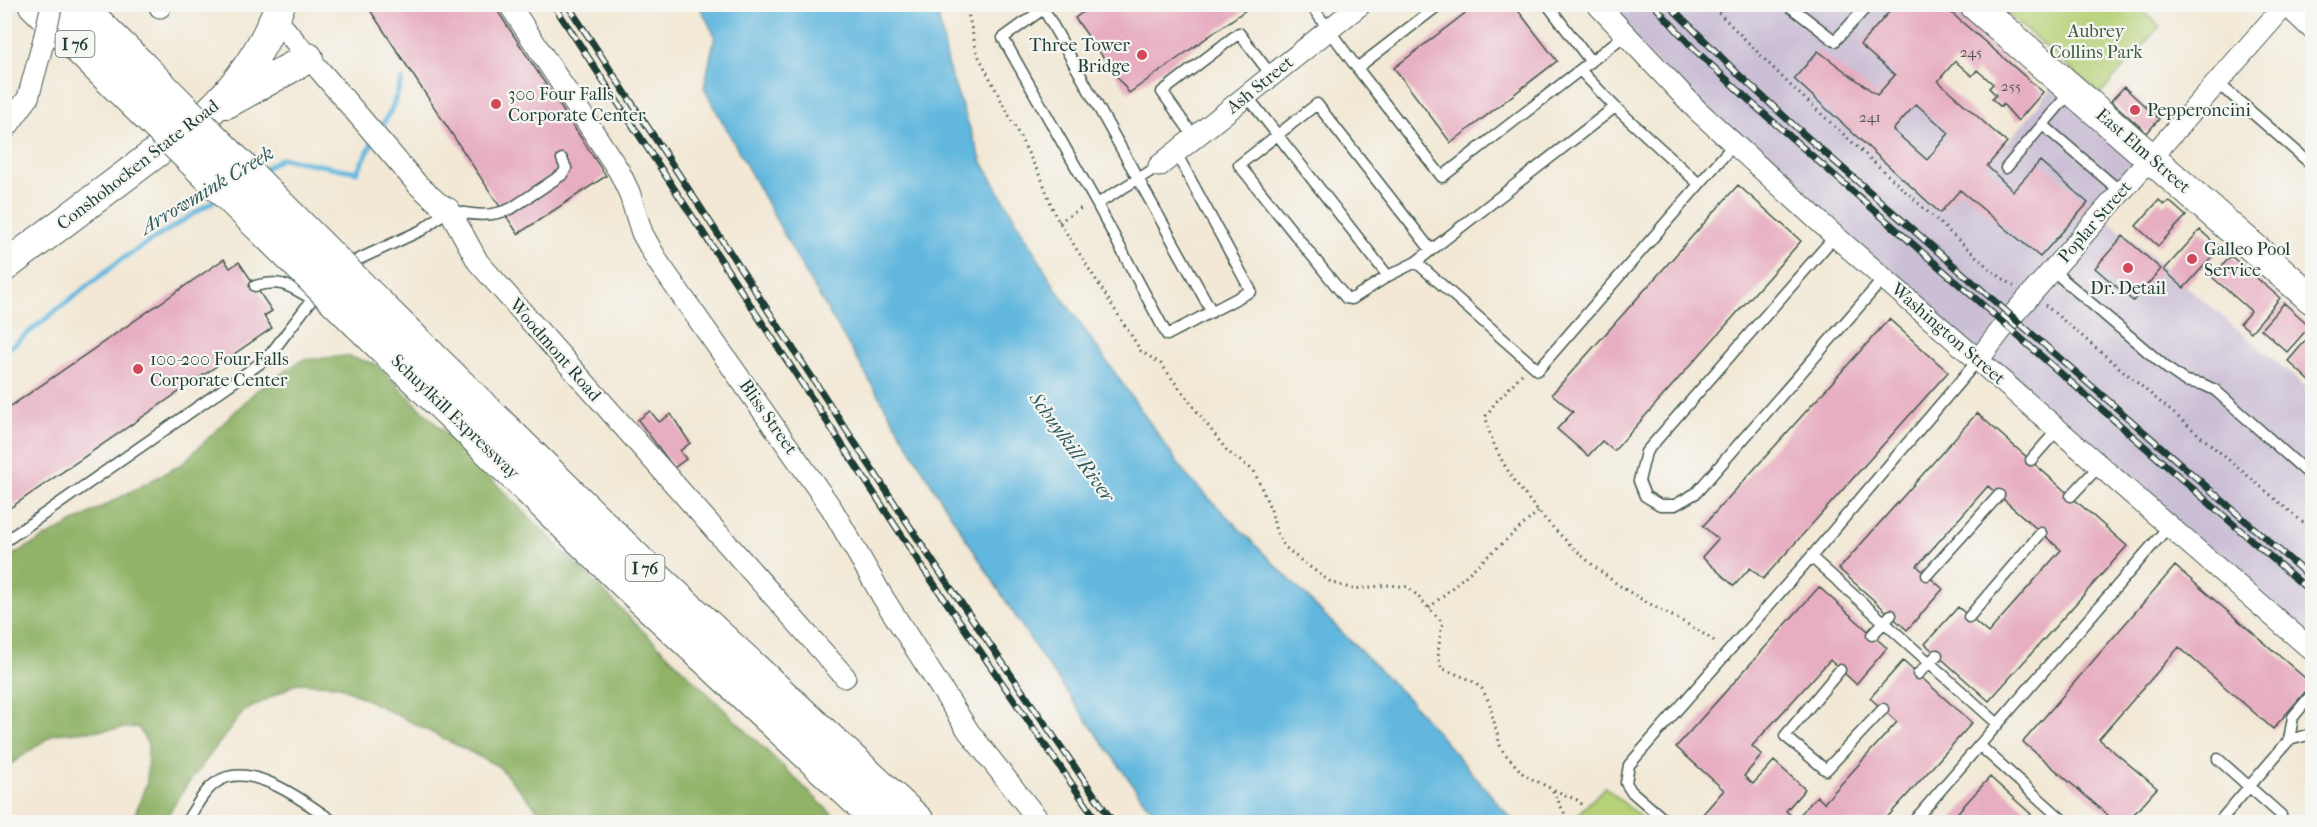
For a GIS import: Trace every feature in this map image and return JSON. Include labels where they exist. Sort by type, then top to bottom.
[{"type":"highway","name":"Schuylkill Expressway","points":[[35,4],[128,75],[369,315],[628,585],[881,822]]},
{"type":"highway","name":"Schuylkill Expressway","points":[[78,4],[128,75]]},
{"type":"highway","name":"Schuylkill Expressway","points":[[369,315],[918,822]]},
{"type":"main road","name":"East Elm Street","points":[[1974,4],[2151,158],[2307,289]]},
{"type":"main road","points":[[2292,4],[2313,22]]},
{"type":"main road","name":"Conshohocken State Road","points":[[4,267],[206,115],[223,99],[252,62],[278,11]]},
{"type":"main road","points":[[206,115],[308,58]]},
{"type":"street","points":[[4,131],[28,98],[52,4]]},
{"type":"street","name":"Bliss Street","points":[[509,4],[598,151],[624,181],[642,233],[658,262],[832,509],[882,596],[969,732],[1040,822]]},
{"type":"street","name":"Ash Street","points":[[1159,166],[1361,4]]},
{"type":"street","name":"Washington Street","points":[[1597,4],[1697,110],[1835,236],[2313,650]]},
{"type":"street","name":"Poplar Street","points":[[1978,360],[2052,270],[2286,4]]},
{"type":"street","name":"Woodmont Road","points":[[278,11],[308,58],[402,167],[428,194],[449,209],[478,261],[845,677]]},
{"type":"lane","points":[[1310,4],[1442,177],[1625,35]]},
{"type":"lane","points":[[1357,68],[1440,4]]},
{"type":"lane","points":[[1547,4],[1591,62]]},
{"type":"lane","points":[[1787,4],[1835,41],[1869,4]]},
{"type":"lane","points":[[1176,153],[1251,291],[1212,312],[1167,335],[1097,204],[1003,38],[1045,6],[1212,312]]},
{"type":"lane","points":[[1195,138],[1162,92],[1239,33],[1272,76]]},
{"type":"lane","points":[[1580,70],[1615,107],[1699,184]]},
{"type":"lane","points":[[2217,82],[2313,165]]},
{"type":"lane","points":[[2006,168],[2073,90]]},
{"type":"lane","points":[[1247,96],[1388,276]]},
{"type":"lane","points":[[1431,250],[1317,104],[1239,165],[1346,298],[1352,299],[1388,276],[1416,262],[1615,107]]},
{"type":"lane","points":[[2043,125],[2121,192]]},
{"type":"lane","points":[[1416,262],[1538,370],[1734,144]]},
{"type":"lane","points":[[4,542],[262,362],[330,276],[348,263],[422,230],[449,209],[484,215],[504,212],[563,174],[566,168],[562,159]]},
{"type":"lane","points":[[1097,204],[1159,166]]},
{"type":"lane","points":[[1835,236],[1646,452],[1639,481],[1645,496],[1660,505],[1675,505],[1696,493],[1884,278]]},
{"type":"lane","points":[[2052,270],[2168,369],[2185,381],[2202,384],[2214,390],[2313,477]]},
{"type":"lane","points":[[255,286],[272,282],[286,284],[312,298]]},
{"type":"lane","points":[[1667,822],[1630,791],[1626,783],[1629,765],[1811,557],[1978,360]]},
{"type":"lane","points":[[2031,460],[2058,429]]},
{"type":"lane","points":[[2071,496],[2100,465]]},
{"type":"lane","points":[[1927,575],[1999,495]]},
{"type":"lane","points":[[1912,822],[2169,526]]},
{"type":"lane","points":[[1969,617],[2041,533]]},
{"type":"lane","points":[[1811,557],[1933,659],[1998,724]]},
{"type":"lane","points":[[1872,635],[1887,619]]},
{"type":"lane","points":[[1918,674],[1933,659]]},
{"type":"lane","points":[[1840,670],[1785,736],[1827,770],[1883,709]]},
{"type":"lane","points":[[2219,822],[2289,740],[2293,717],[2313,694]]},
{"type":"lane","points":[[2289,740],[2308,735],[2313,730]]},
{"type":"lane","points":[[1979,745],[2065,822]]},
{"type":"lane","points":[[2218,759],[2281,815]]},
{"type":"lane","points":[[186,822],[209,788],[230,775],[264,781],[287,791],[334,822]]},
{"type":"path","points":[[966,4],[977,54],[1042,180],[1059,222],[1141,351],[1161,364],[1228,452],[1254,471],[1271,510],[1276,531],[1284,546],[1332,583],[1354,589],[1389,585],[1409,587],[1442,622],[1438,653],[1441,668],[1471,680],[1482,689],[1489,702],[1501,749],[1524,775],[1577,800],[1585,807]]},
{"type":"path","points":[[1710,4],[1792,87],[1992,271],[2051,309],[2313,530]]},
{"type":"path","points":[[1059,222],[1071,214]]},
{"type":"path","points":[[1532,364],[1486,417],[1493,447],[1511,477],[1572,546],[1624,589],[1694,627],[1716,643]]},
{"type":"path","points":[[1429,608],[1539,511]]},
{"type":"path","points":[[1552,789],[1569,822]]},
{"type":"shaded area","points":[[1597,5],[1974,5],[1991,20],[1938,81],[2007,143],[2059,79],[2151,158],[2105,218],[2312,392],[2312,650],[1835,236]]},
{"type":"green space","name":"Aubrey Collins Park","points":[[1997,5],[2135,5],[2160,26],[2100,94]]},
{"type":"green space","points":[[346,356],[376,364],[641,629],[840,822],[549,822],[498,766],[338,685],[297,683],[243,712],[187,785],[163,822],[132,822],[147,782],[148,744],[138,727],[54,734],[5,768],[5,559],[182,464],[257,390],[302,360]]},
{"type":"green space","points":[[1605,787],[1646,822],[1585,822],[1577,815]]},
{"type":"water","name":"Schuylkill River","points":[[699,5],[936,5],[950,73],[982,162],[1056,289],[1187,476],[1411,702],[1514,822],[1164,822],[1145,802],[1039,653],[935,490],[803,269],[704,88],[715,36]]},
{"type":"building","name":"300 Four Falls Corporate Center","points":[[366,4],[493,4],[606,176],[518,234]]},
{"type":"building","points":[[1477,4],[1513,4],[1557,61],[1451,143],[1394,68]]},
{"type":"building","points":[[1896,4],[1941,4],[2043,92],[2018,121],[2003,104],[2001,107],[1992,99],[1996,95],[1989,88],[1993,84],[1977,70],[1972,76],[1955,61],[1938,81],[2007,143],[1987,166],[2013,191],[2040,161],[2088,203],[2040,257],[1960,190],[1940,213],[1794,79],[1818,51],[1877,95],[1895,75],[1860,45]],"holes":[[[1916,104],[1949,133],[1927,160],[1893,130]]]},
{"type":"building","name":"Three Tower Bridge","points":[[1093,5],[1249,5],[1250,7],[1129,93],[1075,18]]},
{"type":"building","name":"Pepperoncini","points":[[2124,87],[2159,119],[2147,133],[2111,101]]},
{"type":"building","points":[[1738,185],[1801,241],[1614,451],[1602,441],[1588,456],[1557,429],[1573,412],[1552,394]]},
{"type":"building","points":[[2159,200],[2164,205],[2169,201],[2186,216],[2158,246],[2136,226]]},
{"type":"building","name":"Galleo Pool Service","points":[[2200,230],[2220,248],[2184,288],[2164,270]]},
{"type":"building","name":"Dr. Detail","points":[[2123,236],[2161,269],[2133,301],[2095,268]]},
{"type":"building","points":[[2231,256],[2280,298],[2251,332],[2240,323],[2251,311],[2212,277]]},
{"type":"building","name":"100-200 Four Falls Corporate Center","points":[[224,259],[230,268],[239,262],[272,311],[264,316],[272,328],[4,512],[4,411]]},
{"type":"building","points":[[2284,303],[2310,326],[2287,352],[2261,329]]},
{"type":"building","points":[[1889,319],[1948,372],[1763,579],[1750,568],[1734,586],[1702,557],[1718,539],[1703,526]]},
{"type":"building","points":[[2312,333],[2312,383],[2288,361]]},
{"type":"building","points":[[650,411],[659,422],[671,414],[690,443],[680,451],[686,459],[674,468],[638,420]]},
{"type":"building","points":[[1977,413],[2127,546],[1989,701],[1925,644],[1958,607],[1988,633],[2061,550],[1988,486],[1917,566],[1943,589],[1907,630],[1839,569]]},
{"type":"building","points":[[2175,566],[2312,684],[2273,729],[2179,647],[2099,739],[2157,788],[2127,822],[2116,822],[2023,742]]},
{"type":"building","points":[[1819,587],[1887,648],[1856,684],[1830,660],[1752,746],[1762,755],[1744,776],[1753,784],[1774,761],[1805,789],[1786,811],[1796,819],[1817,796],[1824,803],[1897,722],[1870,698],[1903,661],[1972,723],[1883,822],[1712,822],[1703,814],[1724,790],[1676,747]]},
{"type":"building","points":[[1990,777],[2031,814],[2023,822],[1949,822]]},
{"type":"waterway","name":"Arrowmink Creek","points":[[379,131],[392,108],[402,80]]},
{"type":"waterway","name":"Arrowmink Creek","points":[[261,171],[282,158],[357,172],[374,140]]},
{"type":"waterway","name":"Arrowmink Creek","points":[[4,352],[119,261],[217,199]]},
{"type":"railway","points":[[553,4],[923,568],[1098,822]]},
{"type":"railway","points":[[567,4],[939,571],[1113,822]]},
{"type":"railway","points":[[1653,4],[1694,49],[1754,105],[2312,593]]},
{"type":"railway","points":[[1668,4],[1737,73],[1799,130],[2312,579]]},
{"type":"place","name":"Three Tower Bridge","points":[[1142,55]]},
{"type":"place","name":"300 Four Falls Corporate Center","points":[[496,104]]},
{"type":"place","name":"Pepperoncini","points":[[2135,110]]},
{"type":"place","name":"Galleo Pool Service","points":[[2192,259]]},
{"type":"place","name":"Dr. Detail","points":[[2128,268]]},
{"type":"place","name":"100-200 Four Falls Corporate Center","points":[[138,369]]}]
